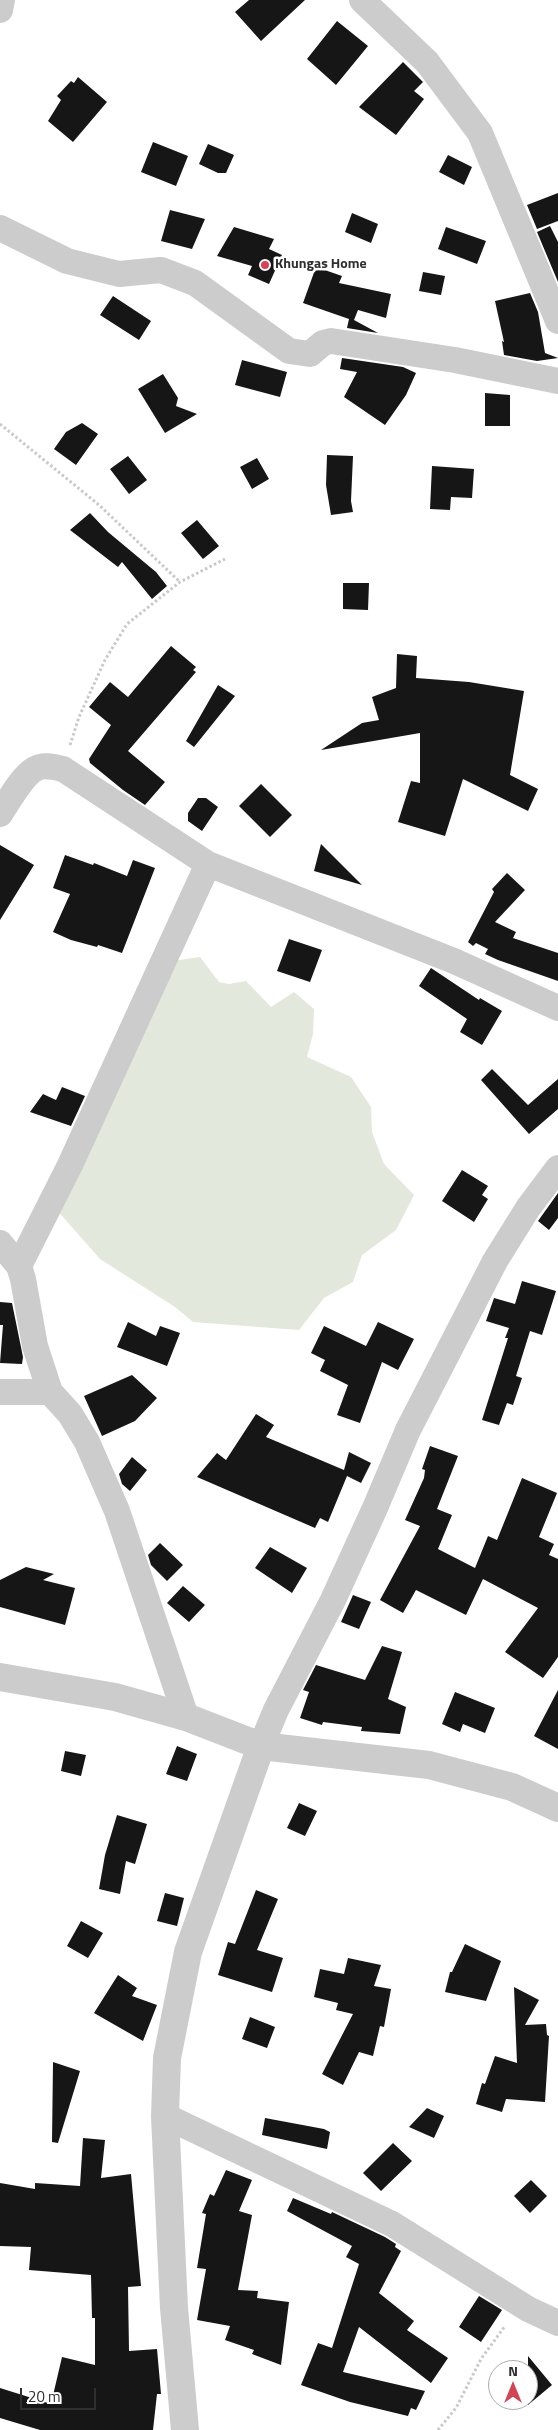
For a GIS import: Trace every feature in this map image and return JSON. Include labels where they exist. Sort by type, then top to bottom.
[{"type":"street","points":[[0,10],[2,0]]},
{"type":"street","points":[[362,0],[427,62],[480,133],[558,321]]},
{"type":"street","points":[[0,228],[67,261],[119,274],[161,270],[195,284],[288,351],[310,354],[323,343],[331,341],[455,360],[558,381]]},
{"type":"street","points":[[0,814],[10,798],[34,769],[45,766],[63,769],[208,864],[454,961],[558,1008]]},
{"type":"street","points":[[19,1266],[70,1165],[208,864]]},
{"type":"street","points":[[185,2430],[174,2308],[165,2116],[167,2058],[188,1952],[261,1746],[276,1710],[348,1566],[408,1430],[494,1261],[528,1208],[558,1168]]},
{"type":"street","points":[[0,1243],[19,1266],[24,1279],[35,1346],[50,1392],[70,1414],[87,1442],[117,1512],[186,1717]]},
{"type":"street","points":[[0,1392],[50,1392]]},
{"type":"street","points":[[0,1678],[115,1697],[186,1717],[261,1746],[429,1765],[512,1787],[558,1808]]},
{"type":"street","points":[[165,2116],[392,2224],[528,2309],[558,2324]]},
{"type":"path","points":[[0,424],[99,505],[180,582]]},
{"type":"path","points":[[63,769],[79,717],[106,660],[127,624],[180,582],[225,559]]},
{"type":"path","points":[[438,2430],[456,2408],[481,2358],[514,2315],[528,2309]]},
{"type":"shaded area","points":[[200,957],[219,982],[229,984],[246,981],[271,1007],[294,992],[314,1009],[313,1034],[307,1057],[351,1077],[371,1107],[372,1132],[384,1164],[414,1195],[396,1230],[362,1255],[353,1282],[324,1298],[299,1330],[193,1322],[175,1307],[100,1259],[56,1209],[172,961]]},
{"type":"building","points":[[249,0],[305,0],[261,41],[235,12]]},
{"type":"building","points":[[337,21],[368,46],[336,85],[307,59]]},
{"type":"building","points":[[403,62],[423,82],[414,91],[424,99],[396,135],[359,107]]},
{"type":"building","points":[[78,77],[107,102],[73,142],[48,121],[61,100],[57,96],[71,81],[74,83]]},
{"type":"building","points":[[153,142],[188,156],[176,186],[141,172]]},
{"type":"building","points":[[208,144],[234,155],[226,173],[218,173],[199,164]]},
{"type":"building","points":[[448,155],[472,167],[464,185],[439,172]]},
{"type":"building","points":[[558,193],[558,221],[537,229],[527,205]]},
{"type":"building","points":[[170,210],[205,219],[192,249],[161,241]]},
{"type":"building","points":[[352,213],[378,224],[371,243],[345,232]]},
{"type":"building","points":[[550,226],[558,242],[558,282],[537,232]]},
{"type":"building","points":[[234,227],[274,239],[269,249],[282,255],[269,284],[248,275],[252,266],[217,256]]},
{"type":"building","points":[[446,227],[486,241],[477,264],[438,249]]},
{"type":"building","points":[[316,267],[342,276],[339,283],[391,294],[386,318],[358,310],[354,320],[378,333],[347,328],[349,319],[303,303]]},
{"type":"building","points":[[423,272],[445,276],[441,295],[419,291]]},
{"type":"building","points":[[530,293],[538,312],[545,353],[558,358],[537,361],[504,355],[502,341],[504,342],[495,301]]},
{"type":"building","points":[[113,296],[151,321],[139,340],[100,315]]},
{"type":"building","points":[[342,358],[403,367],[416,373],[406,395],[385,425],[344,397],[357,372],[340,369]]},
{"type":"building","points":[[242,360],[287,372],[280,397],[235,385]]},
{"type":"building","points":[[163,374],[178,398],[176,406],[197,414],[165,433],[138,389]]},
{"type":"building","points":[[485,393],[510,395],[510,426],[485,426]]},
{"type":"building","points":[[82,423],[98,434],[76,465],[54,449],[66,432]]},
{"type":"building","points":[[327,455],[353,456],[351,501],[353,512],[331,515],[326,485]]},
{"type":"building","points":[[128,456],[147,480],[129,494],[110,469]]},
{"type":"building","points":[[257,458],[269,479],[252,489],[240,467]]},
{"type":"building","points":[[432,466],[474,469],[472,498],[451,497],[450,510],[430,509]]},
{"type":"building","points":[[90,513],[108,532],[156,572],[167,586],[152,599],[122,562],[118,567],[70,530]]},
{"type":"building","points":[[197,520],[219,546],[203,559],[181,533]]},
{"type":"building","points":[[343,583],[369,583],[368,610],[343,609]]},
{"type":"building","points":[[171,646],[196,667],[193,670],[196,672],[128,751],[165,782],[145,805],[90,763],[89,759],[111,725],[89,707],[110,682],[128,697]]},
{"type":"building","points":[[397,654],[417,656],[416,678],[469,682],[524,691],[510,775],[538,789],[528,811],[463,779],[445,836],[398,822],[411,781],[420,783],[420,733],[321,750],[362,723],[379,720],[372,697],[396,688]]},
{"type":"building","points":[[218,685],[235,696],[194,747],[186,741]]},
{"type":"building","points":[[261,784],[292,815],[270,837],[239,806]]},
{"type":"building","points":[[198,798],[206,798],[218,807],[202,831],[188,821],[188,813]]},
{"type":"building","points":[[321,844],[362,885],[314,871]]},
{"type":"building","points":[[0,845],[34,865],[0,920]]},
{"type":"building","points":[[65,855],[93,865],[94,863],[127,876],[133,860],[155,868],[122,953],[98,945],[97,947],[71,940],[53,932],[70,894],[53,888]]},
{"type":"building","points":[[507,873],[525,890],[495,922],[516,932],[513,938],[558,953],[558,981],[498,960],[485,954],[488,949],[476,943],[473,946],[468,942],[494,892],[492,889]]},
{"type":"building","points":[[289,939],[322,950],[310,982],[277,971]]},
{"type":"building","points":[[431,968],[479,1000],[480,998],[502,1011],[482,1045],[460,1032],[467,1019],[419,986]]},
{"type":"building","points":[[492,1069],[528,1105],[558,1079],[558,1109],[529,1134],[481,1080]]},
{"type":"building","points":[[62,1087],[85,1096],[71,1126],[30,1112],[43,1094],[56,1100]]},
{"type":"building","points":[[462,1170],[488,1186],[482,1195],[488,1199],[474,1222],[442,1201]]},
{"type":"building","points":[[558,1193],[558,1218],[549,1230],[538,1221]]},
{"type":"building","points":[[522,1281],[556,1291],[542,1335],[530,1331],[516,1376],[522,1378],[513,1405],[507,1403],[499,1425],[482,1420],[508,1338],[505,1338],[509,1328],[486,1321],[494,1298],[515,1304]]},
{"type":"building","points":[[0,1302],[12,1303],[23,1357],[22,1364],[0,1363],[3,1325],[0,1325]]},
{"type":"building","points":[[128,1322],[156,1336],[160,1326],[180,1333],[167,1366],[117,1347]]},
{"type":"building","points":[[378,1322],[414,1339],[398,1370],[382,1362],[360,1423],[337,1415],[348,1385],[320,1371],[325,1360],[311,1353],[324,1326],[366,1346]]},
{"type":"building","points":[[132,1375],[157,1398],[135,1421],[102,1436],[84,1396]]},
{"type":"building","points":[[256,1414],[274,1425],[266,1437],[344,1470],[349,1452],[371,1463],[361,1483],[347,1476],[328,1522],[320,1518],[315,1528],[197,1477],[217,1453],[226,1460]]},
{"type":"building","points":[[430,1446],[458,1456],[437,1509],[452,1515],[438,1549],[475,1568],[488,1536],[497,1540],[522,1478],[557,1493],[539,1537],[554,1544],[549,1555],[558,1559],[558,1657],[543,1678],[505,1652],[538,1608],[483,1579],[466,1615],[416,1590],[403,1613],[380,1600],[420,1526],[405,1520],[424,1478],[425,1470],[422,1469]]},
{"type":"building","points":[[132,1457],[147,1470],[130,1491],[122,1484],[119,1474]]},
{"type":"building","points":[[160,1543],[183,1565],[167,1581],[151,1565],[148,1555]]},
{"type":"building","points":[[270,1547],[307,1568],[292,1593],[255,1568]]},
{"type":"building","points":[[26,1567],[54,1574],[43,1580],[75,1588],[65,1625],[0,1607],[0,1580]]},
{"type":"building","points":[[183,1586],[205,1605],[189,1622],[167,1603]]},
{"type":"building","points":[[353,1595],[371,1602],[359,1629],[341,1622]]},
{"type":"building","points":[[382,1646],[402,1652],[388,1699],[406,1707],[400,1734],[361,1731],[362,1727],[323,1722],[322,1725],[300,1718],[309,1692],[303,1690],[316,1665],[365,1680]]},
{"type":"building","points":[[558,1690],[558,1749],[534,1736]]},
{"type":"building","points":[[455,1692],[495,1708],[485,1733],[463,1724],[460,1732],[442,1724]]},
{"type":"building","points":[[177,1746],[197,1754],[187,1781],[166,1774]]},
{"type":"building","points":[[65,1751],[86,1755],[81,1776],[61,1771]]},
{"type":"building","points":[[299,1803],[317,1811],[305,1836],[287,1828]]},
{"type":"building","points":[[117,1815],[147,1824],[135,1864],[126,1861],[120,1894],[99,1889],[105,1855]]},
{"type":"building","points":[[256,1890],[278,1899],[257,1950],[283,1958],[272,1992],[218,1975],[228,1942],[235,1944]]},
{"type":"building","points":[[165,1893],[184,1898],[177,1926],[157,1921]]},
{"type":"building","points":[[81,1921],[103,1933],[88,1958],[67,1946]]},
{"type":"building","points":[[465,1944],[501,1961],[486,2001],[445,1992],[450,1972],[452,1972]]},
{"type":"building","points":[[348,1958],[381,1965],[374,1986],[391,1989],[384,2027],[380,2026],[373,2056],[359,2052],[343,2085],[322,2074],[353,2014],[336,2010],[338,2003],[314,1997],[320,1969],[344,1974]]},
{"type":"building","points":[[118,1975],[137,1988],[132,1996],[157,2005],[143,2041],[94,2013]]},
{"type":"building","points":[[514,1987],[539,2000],[525,2025],[546,2024],[547,2035],[549,2036],[545,2102],[506,2099],[502,2112],[476,2104],[482,2083],[485,2084],[495,2056],[517,2063]]},
{"type":"building","points":[[250,2017],[275,2027],[267,2048],[242,2039]]},
{"type":"building","points":[[53,2062],[80,2071],[58,2143],[52,2142]]},
{"type":"building","points":[[427,2108],[444,2116],[434,2138],[409,2127]]},
{"type":"building","points":[[265,2118],[324,2129],[330,2132],[327,2149],[262,2135]]},
{"type":"building","points":[[83,2138],[105,2140],[101,2178],[131,2174],[141,2286],[128,2287],[129,2351],[157,2349],[161,2394],[157,2394],[153,2430],[40,2430],[0,2418],[0,2388],[51,2404],[62,2357],[95,2365],[95,2318],[92,2318],[91,2275],[29,2270],[31,2247],[0,2246],[0,2183],[35,2189],[35,2183],[80,2186]]},
{"type":"building","points":[[393,2143],[412,2161],[381,2191],[363,2173]]},
{"type":"building","points":[[226,2170],[252,2180],[239,2211],[252,2215],[238,2290],[258,2291],[257,2298],[289,2302],[281,2365],[252,2354],[254,2350],[225,2340],[230,2326],[197,2320],[206,2269],[197,2268],[206,2214],[202,2213],[210,2194],[214,2196]]},
{"type":"building","points":[[531,2180],[547,2196],[530,2213],[514,2196]]},
{"type":"building","points":[[293,2198],[331,2214],[332,2212],[385,2237],[396,2244],[395,2247],[401,2251],[379,2293],[414,2321],[407,2330],[448,2358],[431,2383],[359,2327],[343,2372],[425,2391],[416,2410],[411,2408],[408,2416],[350,2402],[301,2385],[318,2343],[332,2348],[359,2264],[346,2257],[352,2246],[287,2211]]},
{"type":"building","points":[[479,2296],[502,2310],[481,2342],[459,2327]]},
{"type":"building","points":[[538,2368],[552,2385],[538,2397]]},
{"type":"place","name":"Khungas Home","points":[[265,265]]}]
